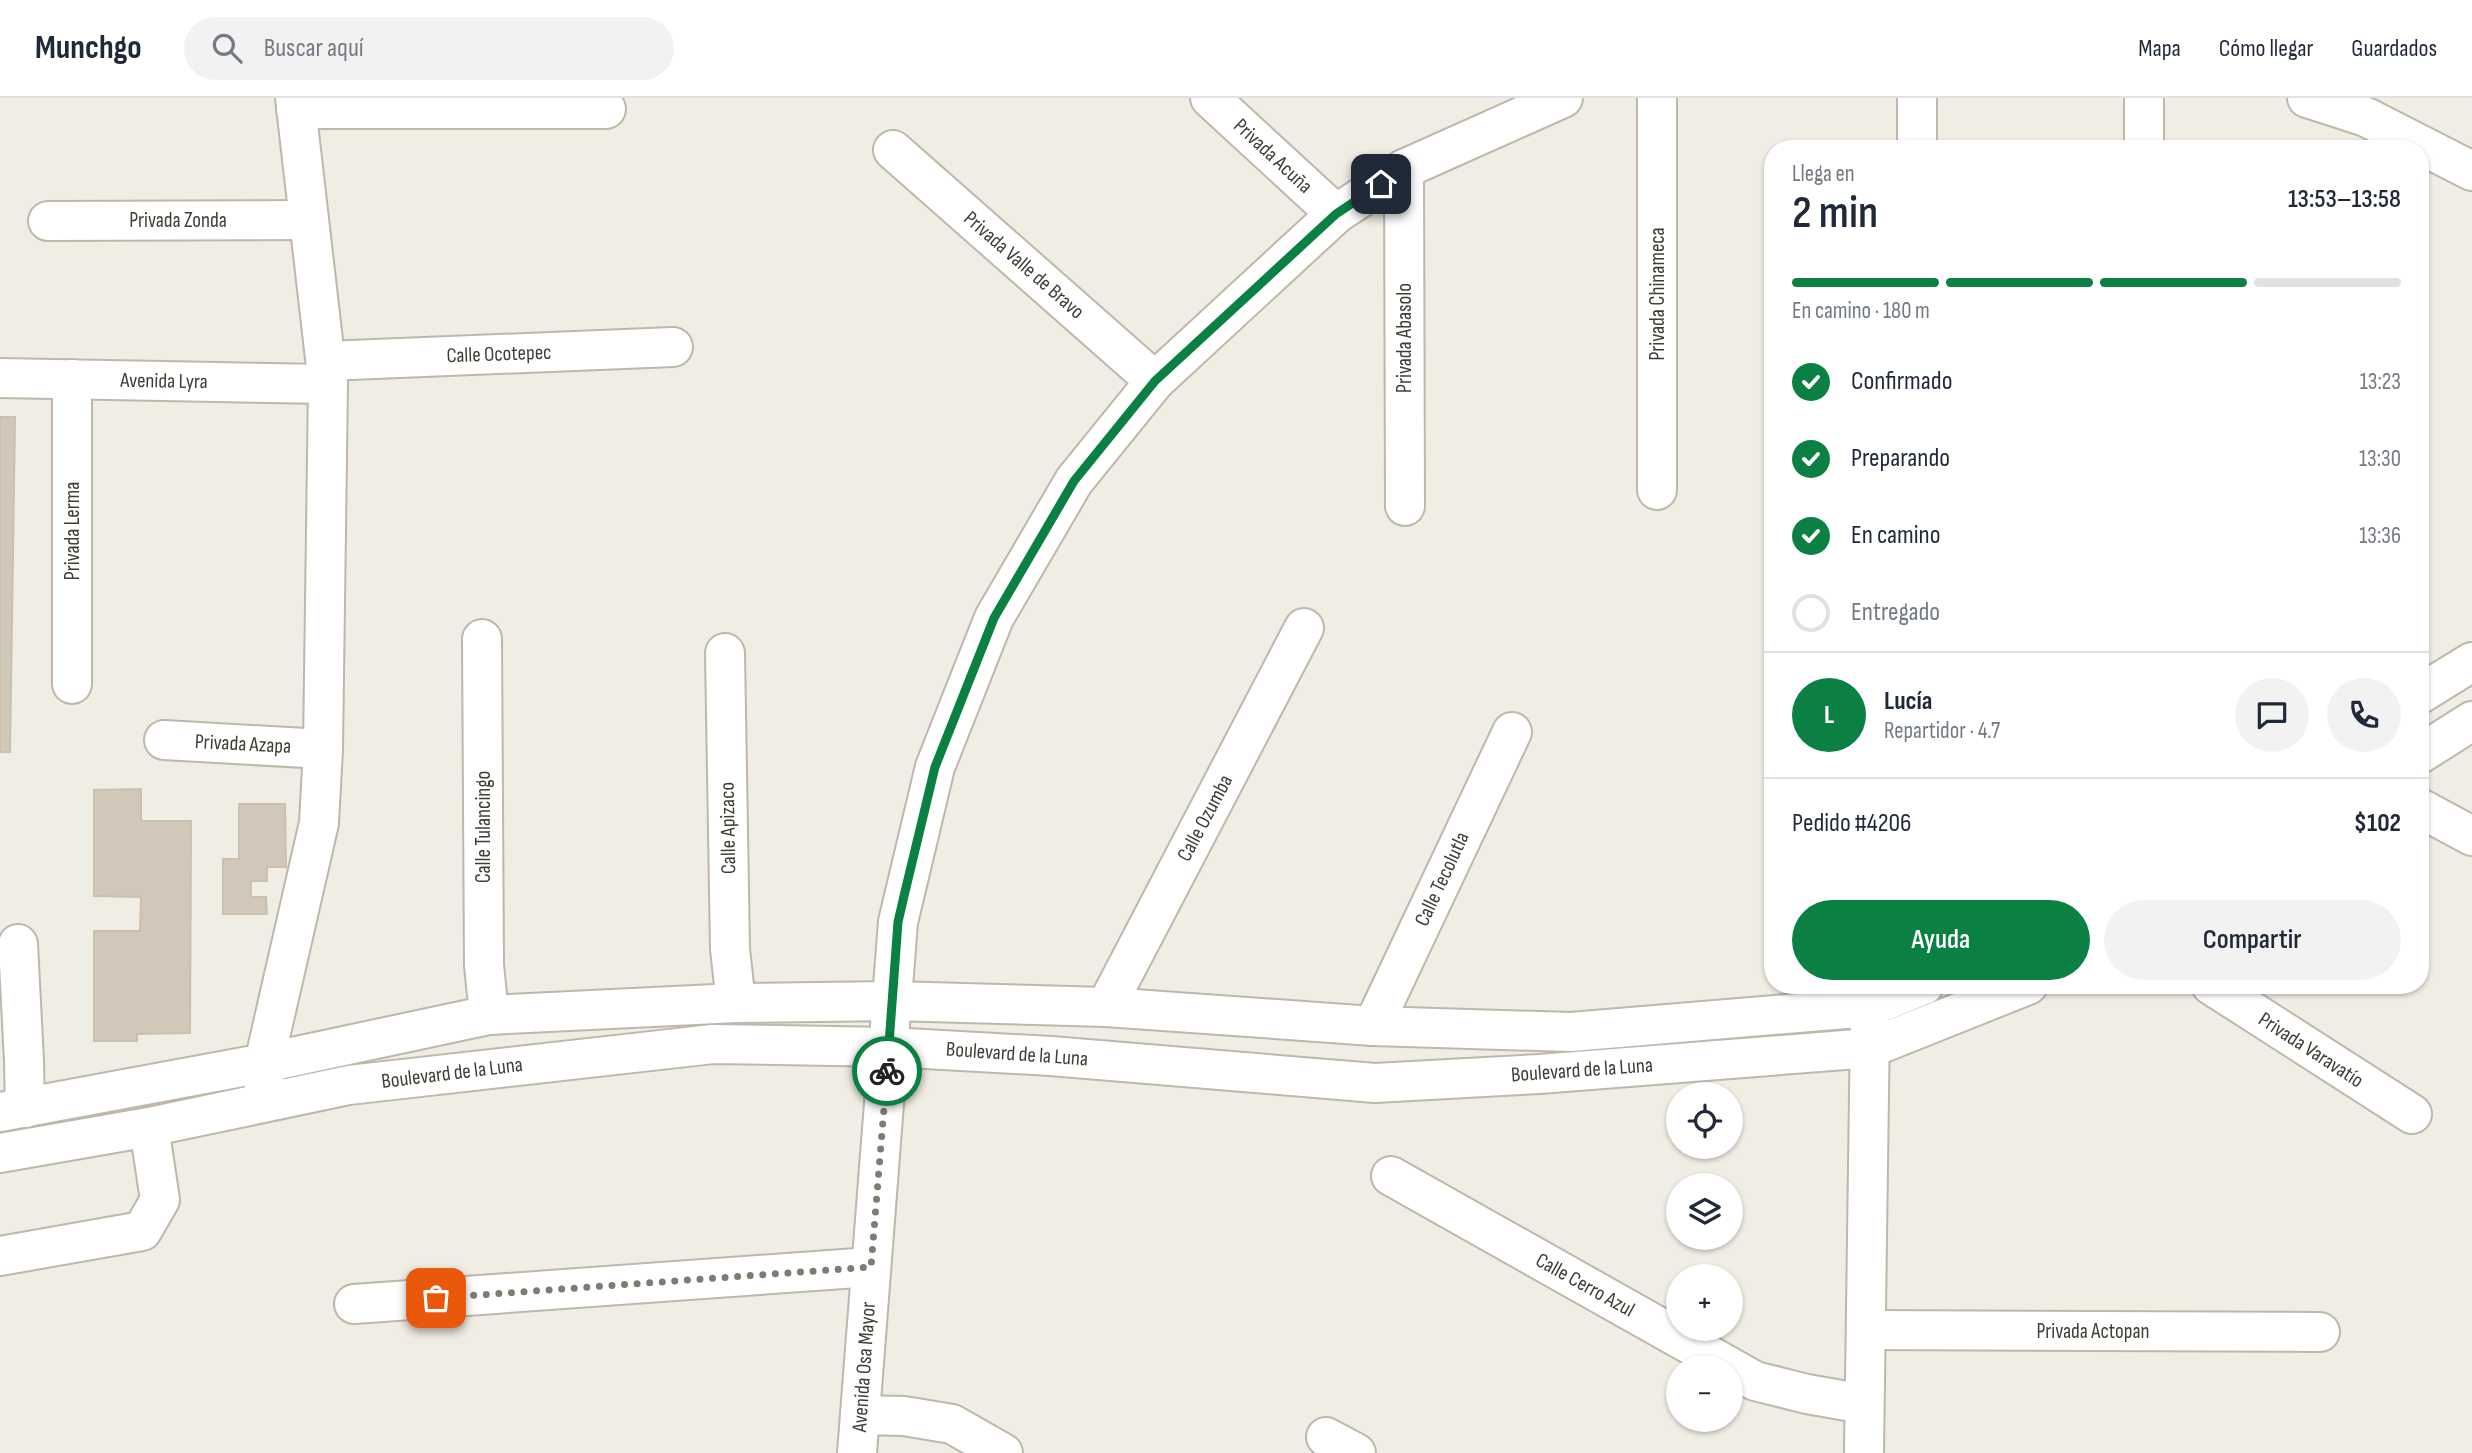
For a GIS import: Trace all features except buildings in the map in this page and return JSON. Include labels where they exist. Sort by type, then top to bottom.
[{"type":"street","name":"Privada Acuña","points":[[1210,98],[1336,214]]},
{"type":"street","name":"Avenida Osa Mayor","points":[[857,1453],[898,922],[935,767],[994,618],[1074,481],[1155,381],[1336,214],[1404,169],[1563,98]]},
{"type":"street","name":"Privada Chinameca","points":[[1657,98],[1657,490]]},
{"type":"street","points":[[1917,98],[1917,140]]},
{"type":"street","points":[[2144,98],[2144,140]]},
{"type":"street","points":[[2307,98],[2365,117],[2411,140]]},
{"type":"street","points":[[264,1102],[264,1063],[319,823],[323,749],[327,372],[296,103],[606,109]]},
{"type":"street","points":[[2429,149],[2472,171]]},
{"type":"street","name":"Privada Valle de Bravo","points":[[893,150],[1155,381]]},
{"type":"street","name":"Privada Abasolo","points":[[1404,169],[1405,506]]},
{"type":"street","name":"Privada Zonda","points":[[48,220],[309,220]]},
{"type":"street","name":"Calle Ocotepec","points":[[327,372],[673,347]]},
{"type":"street","name":"Avenida Lyra","points":[[0,378],[72,379],[327,372]]},
{"type":"street","name":"Privada Lerma","points":[[72,379],[72,684]]},
{"type":"street","name":"Calle Ozumba","points":[[1106,1007],[1304,628]]},
{"type":"street","name":"Calle Tulancingo","points":[[482,639],[484,965],[489,1015]]},
{"type":"street","name":"Calle Apizaco","points":[[725,653],[730,949],[736,1003]]},
{"type":"street","points":[[2429,688],[2472,662]]},
{"type":"street","points":[[2429,748],[2472,721]]},
{"type":"street","name":"Calle Tecolutla","points":[[1373,1026],[1512,732]]},
{"type":"street","name":"Privada Azapa","points":[[164,740],[323,749]]},
{"type":"street","points":[[2429,813],[2472,836]]},
{"type":"street","points":[[12,1110],[24,1061],[18,944]]},
{"type":"street","name":"Boulevard de la Luna","points":[[12,1110],[264,1063],[489,1015],[736,1003],[892,1001],[1106,1007],[1373,1026],[1572,1032],[1870,1007],[1902,994]]},
{"type":"street","points":[[1921,994],[1922,1027]]},
{"type":"street","name":"Boulevard de la Luna","points":[[0,1153],[149,1127],[349,1085],[713,1044],[888,1047],[1051,1056],[1375,1083],[1870,1048],[2005,994]]},
{"type":"street","name":"Privada Varavatío","points":[[2225,994],[2412,1114]]},
{"type":"street","points":[[1864,1453],[1870,1007]]},
{"type":"street","points":[[1196,1067],[1200,1014]]},
{"type":"street","points":[[1481,1077],[1482,1029]]},
{"type":"street","points":[[0,1256],[142,1231],[160,1200],[149,1127]]},
{"type":"street","name":"Calle Cerro Azul","points":[[1391,1176],[1755,1381],[1864,1404]]},
{"type":"street","points":[[354,1304],[871,1267]]},
{"type":"street","name":"Privada Actopan","points":[[1866,1329],[2320,1332]]},
{"type":"street","points":[[860,1415],[904,1416],[952,1424],[1003,1453]]},
{"type":"way so far","points":[[436,1298],[871,1267],[887,1071]]},
{"type":"route","points":[[887,1071],[898,922],[904,896],[935,767],[994,618],[1074,481],[1155,381],[1336,214],[1381,184]]}]
